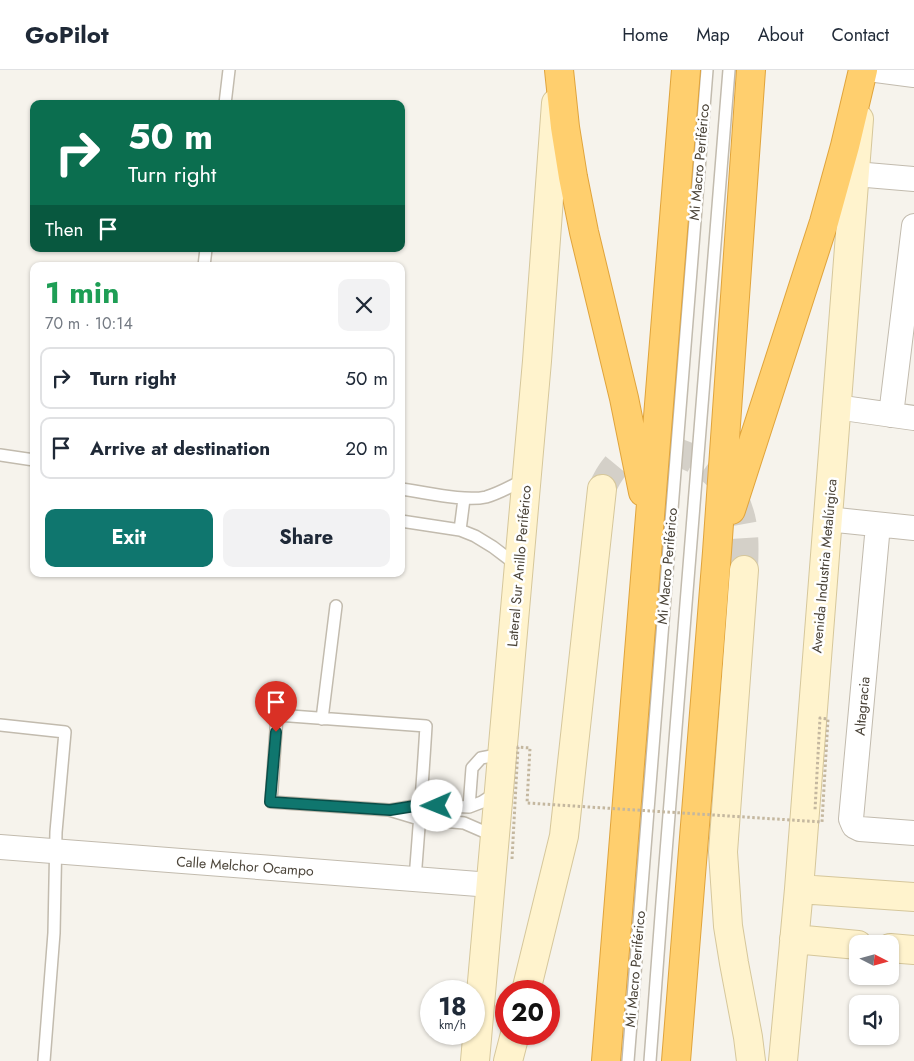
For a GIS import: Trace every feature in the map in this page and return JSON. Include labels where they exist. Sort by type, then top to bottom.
[{"type":"highway","points":[[559,70],[573,177],[586,242],[631,430],[649,525]]},
{"type":"highway","points":[[606,1061],[686,70]]},
{"type":"highway","points":[[676,1061],[717,552],[752,70]]},
{"type":"highway","points":[[717,552],[824,222],[863,70]]},
{"type":"main road","name":"Lateral Sur Anillo Periférico","points":[[475,1061],[527,478],[559,70]]},
{"type":"main road","name":"Avenida Industria Metalúrgica","points":[[783,1061],[799,889],[863,70]]},
{"type":"main road","points":[[529,980],[564,836],[602,489]]},
{"type":"main road","points":[[744,570],[723,852],[728,926],[751,1061]]},
{"type":"main road","points":[[799,889],[914,897]]},
{"type":"main road","points":[[794,939],[849,944]]},
{"type":"main road","points":[[899,949],[914,950]]},
{"type":"main road","points":[[508,1061],[512,1045]]},
{"type":"street","points":[[876,70],[914,75]]},
{"type":"street","points":[[855,174],[914,179]]},
{"type":"street","points":[[836,408],[902,417],[914,226]]},
{"type":"street","points":[[827,519],[914,528]]},
{"type":"street","name":"Altagracia","points":[[878,525],[851,819],[854,826],[860,829],[914,834]]},
{"type":"street","name":"Calle Melchor Ocampo","points":[[0,847],[491,885]]},
{"type":"lane","points":[[226,100],[230,70]]},
{"type":"lane","name":"Mi Macro Periférico","points":[[628,1061],[706,70]]},
{"type":"lane","name":"Mi Macro Periférico","points":[[650,1061],[729,70]]},
{"type":"lane","points":[[0,455],[30,459]]},
{"type":"lane","points":[[405,490],[464,498],[484,497],[498,493],[527,478]]},
{"type":"lane","points":[[460,530],[464,498]]},
{"type":"lane","points":[[405,522],[460,530],[475,536],[493,547],[518,566]]},
{"type":"lane","points":[[322,719],[336,606]]},
{"type":"lane","points":[[415,879],[421,805],[426,726],[277,715],[270,802],[390,810],[421,805],[469,807],[482,802],[499,790]]},
{"type":"lane","points":[[0,725],[65,732],[55,851],[54,933],[44,1061]]},
{"type":"lane","points":[[469,807],[472,768],[481,758],[502,754]]},
{"type":"lane","points":[[390,810],[419,819],[464,823],[495,837]]},
{"type":"path","points":[[512,859],[518,747],[530,748],[527,803],[822,822],[828,719],[820,718],[815,810]]},
{"type":"tunnel","points":[[602,489],[618,463],[632,454],[648,449],[681,454],[697,461],[712,471],[724,483],[737,505],[744,532],[744,570]]},
{"type":"route","points":[[276,732],[270,802],[390,810],[421,805],[437,806]]}]
